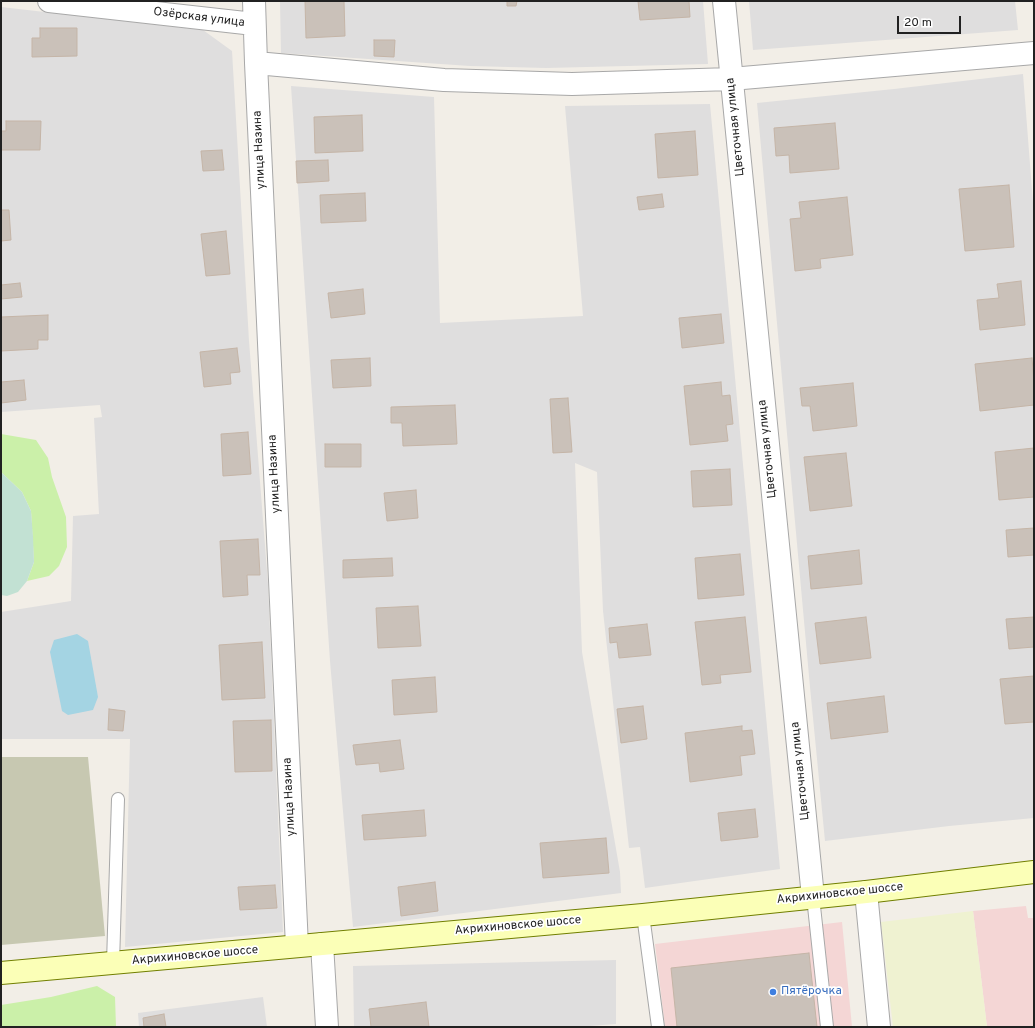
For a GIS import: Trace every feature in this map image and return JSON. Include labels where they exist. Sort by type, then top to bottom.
[{"type":"main road","name":"Акрихиновское шоссе","points":[[1,973],[644,915],[866,892],[1034,872]]},
{"type":"street","name":"Озёрская улица","points":[[49,1],[254,24]]},
{"type":"street","name":"улица Назина","points":[[254,1],[297,946]]},
{"type":"street","name":"Цветочная улица","points":[[724,1],[813,897]]},
{"type":"street","points":[[256,63],[459,80],[572,84],[731,79],[1034,53]]},
{"type":"street","points":[[866,892],[879,1027]]},
{"type":"street","points":[[322,944],[327,1027]]},
{"type":"lane","points":[[113,963],[118,799]]},
{"type":"lane","points":[[813,897],[827,1027]]},
{"type":"lane","points":[[644,915],[658,1027]]},
{"type":"shaded area","points":[[280,1],[703,1],[708,64],[546,68],[470,66],[281,53]]},
{"type":"shaded area","points":[[749,1],[1015,1],[1018,30],[753,50]]},
{"type":"shaded area","points":[[1,7],[203,30],[232,51],[249,341],[268,584],[283,932],[125,947],[130,739],[1,739],[1,612],[71,601],[73,516],[99,514],[94,418],[102,417],[100,405],[1,412]]},
{"type":"shaded area","points":[[1023,74],[1034,216],[1034,818],[949,826],[825,841],[757,103]]},
{"type":"shaded area","points":[[291,86],[434,97],[440,323],[583,316],[565,106],[710,104],[780,869],[645,888],[640,847],[629,848],[603,611],[597,472],[575,463],[582,652],[620,872],[621,893],[353,927],[330,661]]},
{"type":"shaded area","points":[[1,472],[22,492],[31,511],[33,537],[34,562],[27,581],[18,592],[7,596],[1,595]]},
{"type":"shaded area","points":[[1,757],[88,757],[105,936],[1,945]]},
{"type":"shaded area","points":[[1026,906],[1028,918],[1034,918],[1034,1027],[987,1027],[973,911]]},
{"type":"shaded area","points":[[973,911],[987,1027],[893,1027],[881,922]]},
{"type":"shaded area","points":[[842,922],[852,1027],[665,1027],[655,944]]},
{"type":"shaded area","points":[[616,960],[616,1024],[576,1027],[354,1027],[353,966]]},
{"type":"shaded area","points":[[263,997],[267,1027],[139,1027],[138,1013]]},
{"type":"green space","points":[[1,434],[36,440],[48,458],[52,477],[66,517],[67,547],[59,566],[49,576],[27,581],[34,562],[31,511],[22,492],[1,472]]},
{"type":"green space","points":[[97,986],[115,997],[116,1027],[1,1027],[1,1005],[51,997]]},
{"type":"water","points":[[77,634],[88,641],[98,697],[93,710],[68,715],[62,711],[50,652],[54,640]]},
{"type":"building","points":[[305,1],[344,1],[345,36],[306,38]]},
{"type":"building","points":[[507,1],[517,1],[516,6],[507,6]]},
{"type":"building","points":[[638,1],[689,1],[690,17],[640,20]]},
{"type":"building","points":[[40,28],[77,28],[77,56],[32,57],[32,38],[40,38]]},
{"type":"building","points":[[374,40],[395,40],[394,57],[374,56]]},
{"type":"building","points":[[362,115],[363,151],[315,153],[314,117]]},
{"type":"building","points":[[6,121],[41,121],[40,150],[1,150],[1,131],[6,131]]},
{"type":"building","points":[[835,123],[839,169],[790,173],[789,155],[776,156],[774,128]]},
{"type":"building","points":[[695,131],[698,175],[658,178],[655,134]]},
{"type":"building","points":[[222,150],[224,170],[203,171],[201,151]]},
{"type":"building","points":[[328,160],[329,181],[297,183],[296,161]]},
{"type":"building","points":[[1009,185],[1014,247],[965,251],[959,189]]},
{"type":"building","points":[[365,193],[366,221],[321,223],[320,195]]},
{"type":"building","points":[[662,194],[664,207],[639,210],[637,197]]},
{"type":"building","points":[[847,197],[853,255],[820,259],[821,268],[795,271],[790,219],[801,218],[799,202]]},
{"type":"building","points":[[1,210],[9,210],[11,240],[1,241]]},
{"type":"building","points":[[226,231],[230,274],[206,276],[201,234]]},
{"type":"building","points":[[1021,281],[1025,325],[980,330],[977,300],[999,298],[997,284]]},
{"type":"building","points":[[20,283],[22,297],[1,299],[1,285]]},
{"type":"building","points":[[363,289],[365,314],[331,318],[328,293]]},
{"type":"building","points":[[721,314],[724,343],[682,348],[679,318]]},
{"type":"building","points":[[48,315],[48,340],[38,340],[38,349],[1,351],[1,317]]},
{"type":"building","points":[[237,348],[240,372],[230,373],[231,384],[204,387],[200,352]]},
{"type":"building","points":[[370,358],[371,386],[333,388],[331,360]]},
{"type":"building","points":[[1032,358],[1034,405],[980,411],[975,364]]},
{"type":"building","points":[[24,380],[26,400],[1,403],[1,382]]},
{"type":"building","points":[[721,382],[722,396],[730,395],[733,424],[726,425],[728,441],[690,445],[684,386]]},
{"type":"building","points":[[853,383],[857,426],[813,431],[810,406],[802,406],[800,388]]},
{"type":"building","points":[[568,398],[572,452],[553,453],[550,399]]},
{"type":"building","points":[[455,405],[457,444],[403,446],[402,423],[391,423],[391,407]]},
{"type":"building","points":[[248,432],[251,474],[223,476],[221,434]]},
{"type":"building","points":[[325,444],[361,444],[361,467],[325,467]]},
{"type":"building","points":[[1034,448],[1034,497],[999,500],[995,452]]},
{"type":"building","points":[[846,453],[852,506],[810,511],[804,457]]},
{"type":"building","points":[[730,469],[732,505],[693,507],[691,471]]},
{"type":"building","points":[[416,490],[418,518],[387,521],[384,493]]},
{"type":"building","points":[[1034,528],[1034,555],[1008,557],[1006,530]]},
{"type":"building","points":[[258,539],[260,575],[247,575],[248,595],[223,597],[220,541]]},
{"type":"building","points":[[859,550],[862,584],[811,589],[808,556]]},
{"type":"building","points":[[740,554],[744,595],[698,599],[695,558]]},
{"type":"building","points":[[392,558],[393,576],[343,578],[343,560]]},
{"type":"building","points":[[418,606],[421,646],[378,648],[376,608]]},
{"type":"building","points":[[745,617],[751,672],[720,675],[721,683],[702,685],[695,622]]},
{"type":"building","points":[[866,617],[871,658],[820,664],[815,623]]},
{"type":"building","points":[[1034,617],[1034,647],[1009,649],[1006,619]]},
{"type":"building","points":[[647,624],[651,655],[619,658],[617,642],[610,643],[609,628]]},
{"type":"building","points":[[262,642],[265,698],[222,700],[219,645]]},
{"type":"building","points":[[1034,676],[1034,722],[1005,724],[1000,679]]},
{"type":"building","points":[[435,677],[437,712],[394,715],[392,680]]},
{"type":"building","points":[[884,696],[888,732],[831,739],[827,703]]},
{"type":"building","points":[[643,706],[647,739],[621,743],[617,709]]},
{"type":"building","points":[[109,709],[125,711],[123,731],[108,730]]},
{"type":"building","points":[[271,720],[272,771],[235,772],[233,721]]},
{"type":"building","points":[[742,726],[742,731],[752,730],[755,754],[740,756],[742,775],[690,782],[685,733]]},
{"type":"building","points":[[400,740],[404,769],[380,772],[379,763],[356,765],[353,745]]},
{"type":"building","points":[[755,809],[758,837],[721,841],[718,813]]},
{"type":"building","points":[[424,810],[426,836],[364,840],[362,815]]},
{"type":"building","points":[[606,838],[609,873],[543,878],[540,843]]},
{"type":"building","points":[[435,882],[438,911],[401,916],[398,887]]},
{"type":"building","points":[[275,885],[277,908],[240,910],[238,887]]},
{"type":"building","points":[[809,953],[817,1027],[677,1027],[671,968]]},
{"type":"building","points":[[426,1002],[429,1027],[371,1027],[369,1009]]},
{"type":"building","points":[[164,1014],[166,1027],[144,1027],[143,1018]]},
{"type":"place","name":"Пятёрочка","points":[[773,992]]}]
